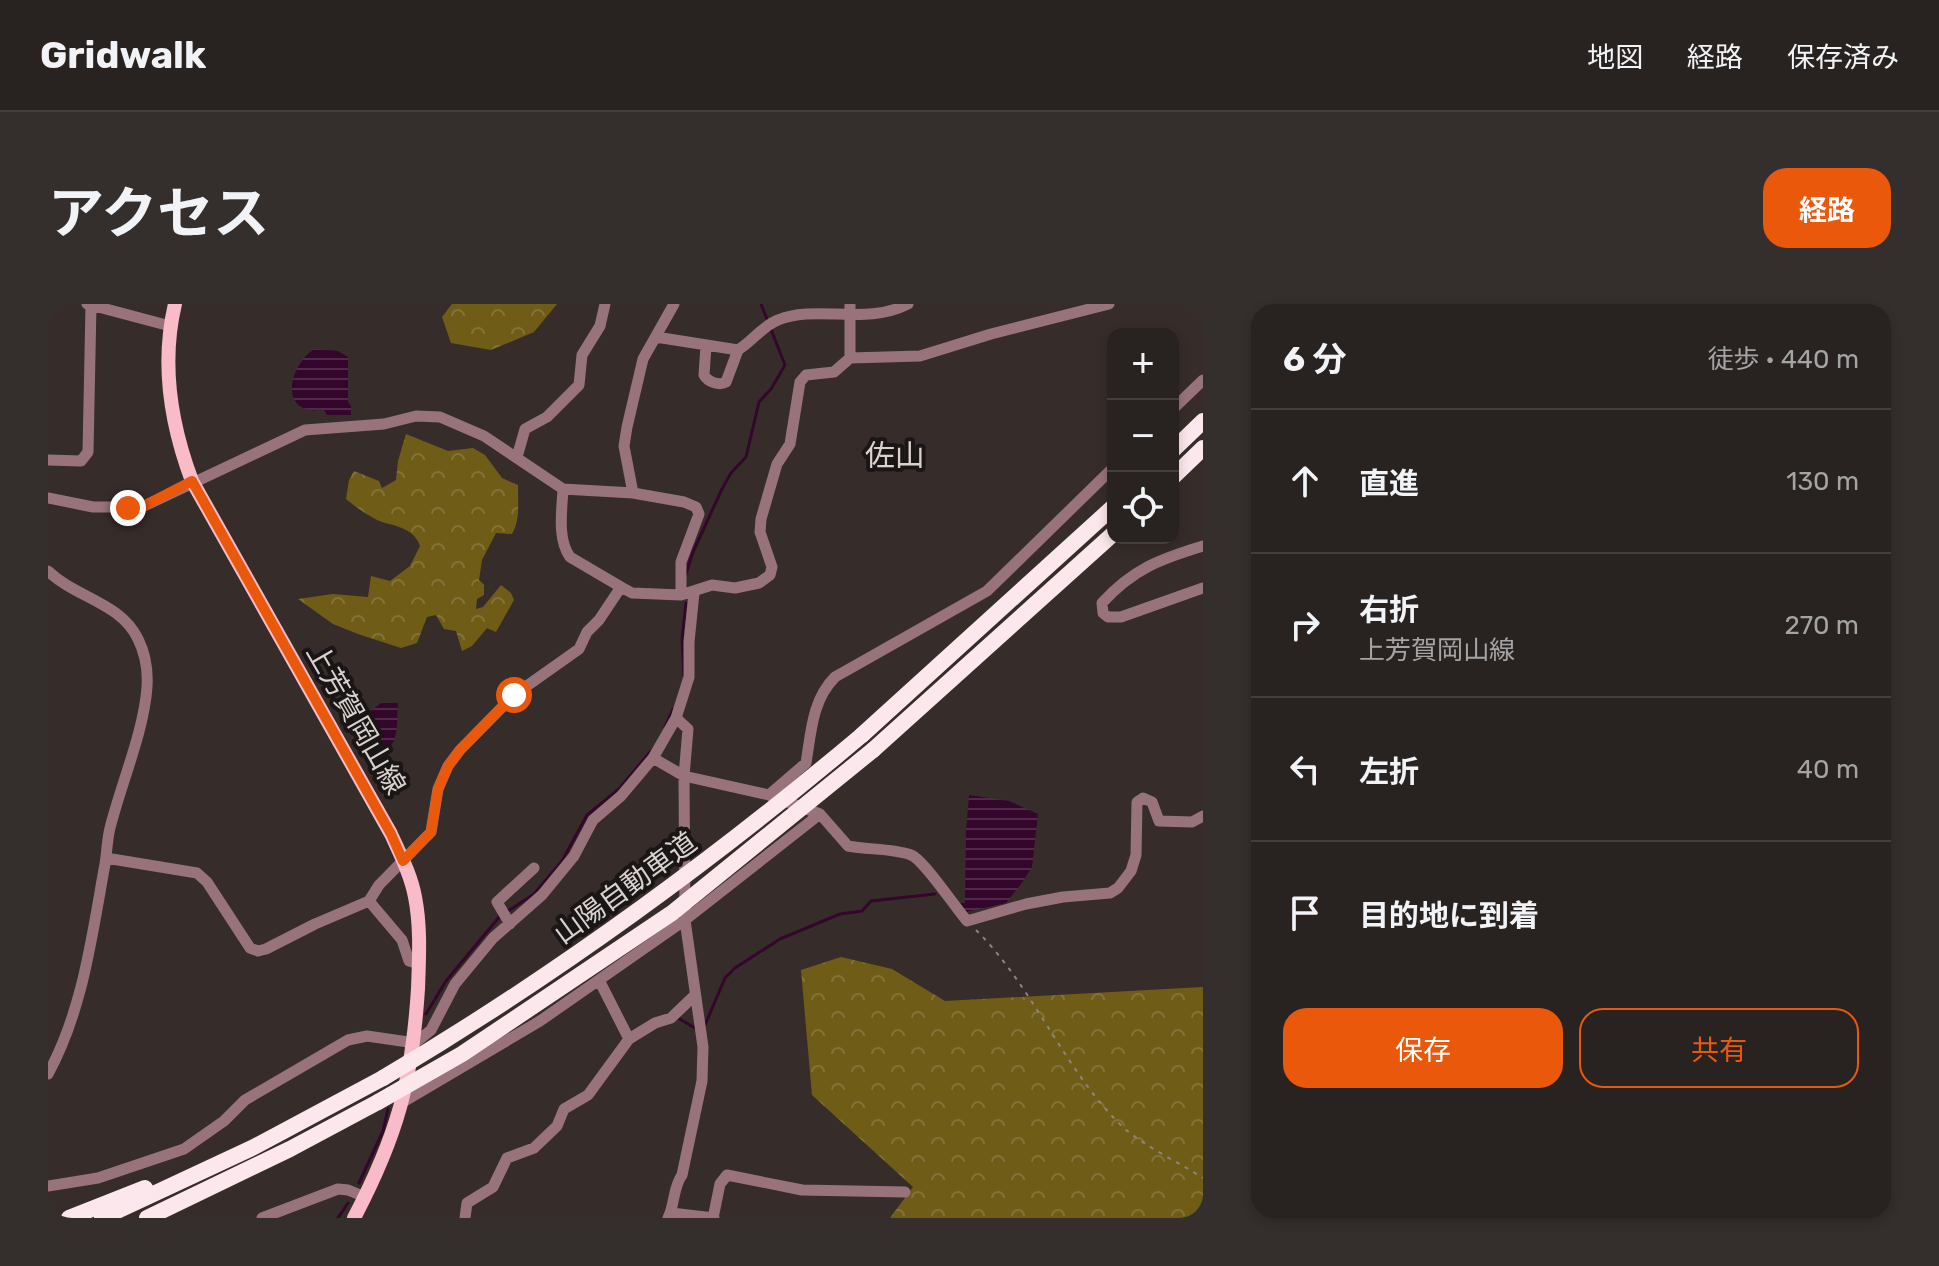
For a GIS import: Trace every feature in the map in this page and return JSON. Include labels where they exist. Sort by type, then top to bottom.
[{"type":"highway","points":[[1179,444],[1203,421]]},
{"type":"highway","points":[[1178,472],[1203,448]]},
{"type":"highway","name":"山陽自動車道","points":[[102,1218],[176,1185],[383,1078],[453,1037],[661,896],[862,735],[1107,512]]},
{"type":"highway","name":"山陽自動車道","points":[[147,1218],[290,1149],[462,1054],[672,913],[873,750],[1107,539]]},
{"type":"highway","points":[[174,1218],[201,1205],[290,1149]]},
{"type":"highway","points":[[69,1218],[143,1189],[176,1185]]},
{"type":"main road","name":"上芳賀岡山線","points":[[175,304],[170,326],[169,384],[181,452],[192,481],[391,834],[415,897],[419,964],[415,1043],[403,1102],[389,1146],[354,1218]]},
{"type":"street","points":[[517,457],[525,429],[547,417],[579,385],[582,355],[600,326],[605,304]]},
{"type":"street","points":[[633,493],[624,446],[643,359],[674,304]]},
{"type":"street","points":[[706,346],[704,375],[710,382],[723,384],[738,350],[780,318],[851,310],[895,311],[908,304]]},
{"type":"street","points":[[563,489],[564,549],[570,557],[632,593],[681,595],[712,585],[735,588],[759,583],[770,575],[772,567],[760,532],[761,519],[777,464],[790,444],[800,382],[806,375],[834,372],[850,358],[920,356],[1109,304]]},
{"type":"street","points":[[48,460],[81,461],[88,452],[89,305],[130,310],[170,326]]},
{"type":"street","points":[[850,358],[851,310]]},
{"type":"street","points":[[656,337],[738,350]]},
{"type":"street","points":[[1179,403],[1203,380]]},
{"type":"street","points":[[48,498],[93,507],[142,507],[305,430],[384,424],[416,416],[440,417],[484,436],[563,489],[633,493],[696,507],[699,514],[681,562],[681,595]]},
{"type":"street","points":[[769,795],[806,763],[815,708],[825,687],[835,677],[987,591],[1109,472]]},
{"type":"street","points":[[1203,546],[1144,568],[1102,603],[1103,613],[1108,617],[1121,617],[1203,588]]},
{"type":"street","points":[[48,571],[72,590],[109,607],[122,617],[143,650],[147,678],[145,703],[109,831],[73,1016],[67,1037],[48,1074]]},
{"type":"street","points":[[106,858],[197,873],[207,882],[250,948],[258,951],[369,901],[379,885],[431,832],[438,789],[448,766],[460,750],[521,690],[579,649],[587,632],[621,587]]},
{"type":"street","points":[[48,1186],[98,1178],[184,1149],[224,1121],[245,1100],[348,1040],[367,1036],[415,1043],[431,1030],[455,984],[493,938],[542,895],[574,856],[593,820],[621,796],[653,758],[676,718],[689,677],[694,593]]},
{"type":"street","points":[[676,718],[688,729],[684,776],[685,920],[703,1047],[702,1081],[673,1216],[713,1218],[720,1184],[727,1175],[802,1190],[905,1192]]},
{"type":"street","points":[[653,758],[684,776],[769,795],[820,814],[848,846],[912,855],[925,864],[941,890],[967,921],[1026,904],[1110,893],[1118,888],[1131,871],[1136,855],[1137,802],[1143,798],[1152,802],[1159,821],[1192,822],[1203,816]]},
{"type":"street","points":[[403,1102],[540,1021],[685,920],[820,814]]},
{"type":"street","points":[[510,924],[497,902],[534,868]]},
{"type":"street","points":[[369,901],[402,940],[409,961],[419,964]]},
{"type":"street","points":[[599,980],[628,1037]]},
{"type":"street","points":[[465,1218],[467,1203],[493,1187],[507,1158],[532,1150],[550,1133],[564,1109],[588,1095],[628,1037],[673,1016],[694,996]]},
{"type":"street","points":[[262,1218],[338,1189],[365,1197]]},
{"type":"path","points":[[967,921],[999,955],[1096,1095],[1125,1129],[1203,1178]]},
{"type":"green space","points":[[452,304],[557,304],[534,332],[491,350],[451,343],[442,317]]},
{"type":"green space","points":[[406,434],[448,451],[473,448],[485,455],[502,478],[518,485],[515,529],[512,534],[496,533],[482,560],[479,580],[484,585],[484,595],[477,599],[476,609],[483,607],[501,585],[514,600],[496,632],[487,628],[472,646],[462,651],[456,631],[444,629],[436,615],[427,617],[417,643],[401,648],[333,624],[298,599],[333,594],[368,597],[371,576],[390,581],[410,566],[420,546],[414,536],[400,527],[375,519],[346,499],[354,471],[379,481],[382,488],[396,480]]},
{"type":"green space","points":[[841,957],[892,969],[945,1001],[1203,987],[1203,1218],[890,1218],[913,1187],[812,1095],[801,970]]},
{"type":"shaded area","points":[[315,349],[338,351],[348,357],[351,415],[327,415],[324,410],[306,409],[295,401],[292,394],[294,376],[303,360]]},
{"type":"shaded area","points":[[381,703],[398,703],[394,740],[378,759],[363,732],[369,712]]},
{"type":"shaded area","points":[[969,795],[1009,801],[1038,814],[1032,867],[1022,883],[1006,903],[966,912],[960,903],[965,903]]},
{"type":"waterway","points":[[686,574],[722,489],[746,457],[759,402],[785,365],[761,304]]},
{"type":"waterway","points":[[684,675],[682,639],[686,603]]},
{"type":"waterway","points":[[665,727],[673,709]]},
{"type":"waterway","points":[[508,911],[534,894],[562,861],[587,815],[619,789],[651,751]]},
{"type":"waterway","points":[[705,1025],[725,978],[780,939],[840,914],[862,911],[871,901],[935,894]]},
{"type":"waterway","points":[[426,1014],[446,981],[500,916]]},
{"type":"waterway","points":[[678,1018],[695,1028]]},
{"type":"waterway","points":[[359,1183],[383,1131],[388,1109]]},
{"type":"waterway","points":[[338,1218],[348,1203]]},
{"type":"district","name":"佐山","points":[[895,456]]},
{"type":"route","points":[[128,508],[142,507],[192,481],[391,834],[403,861],[431,832],[438,789],[448,766],[514,695]]}]
